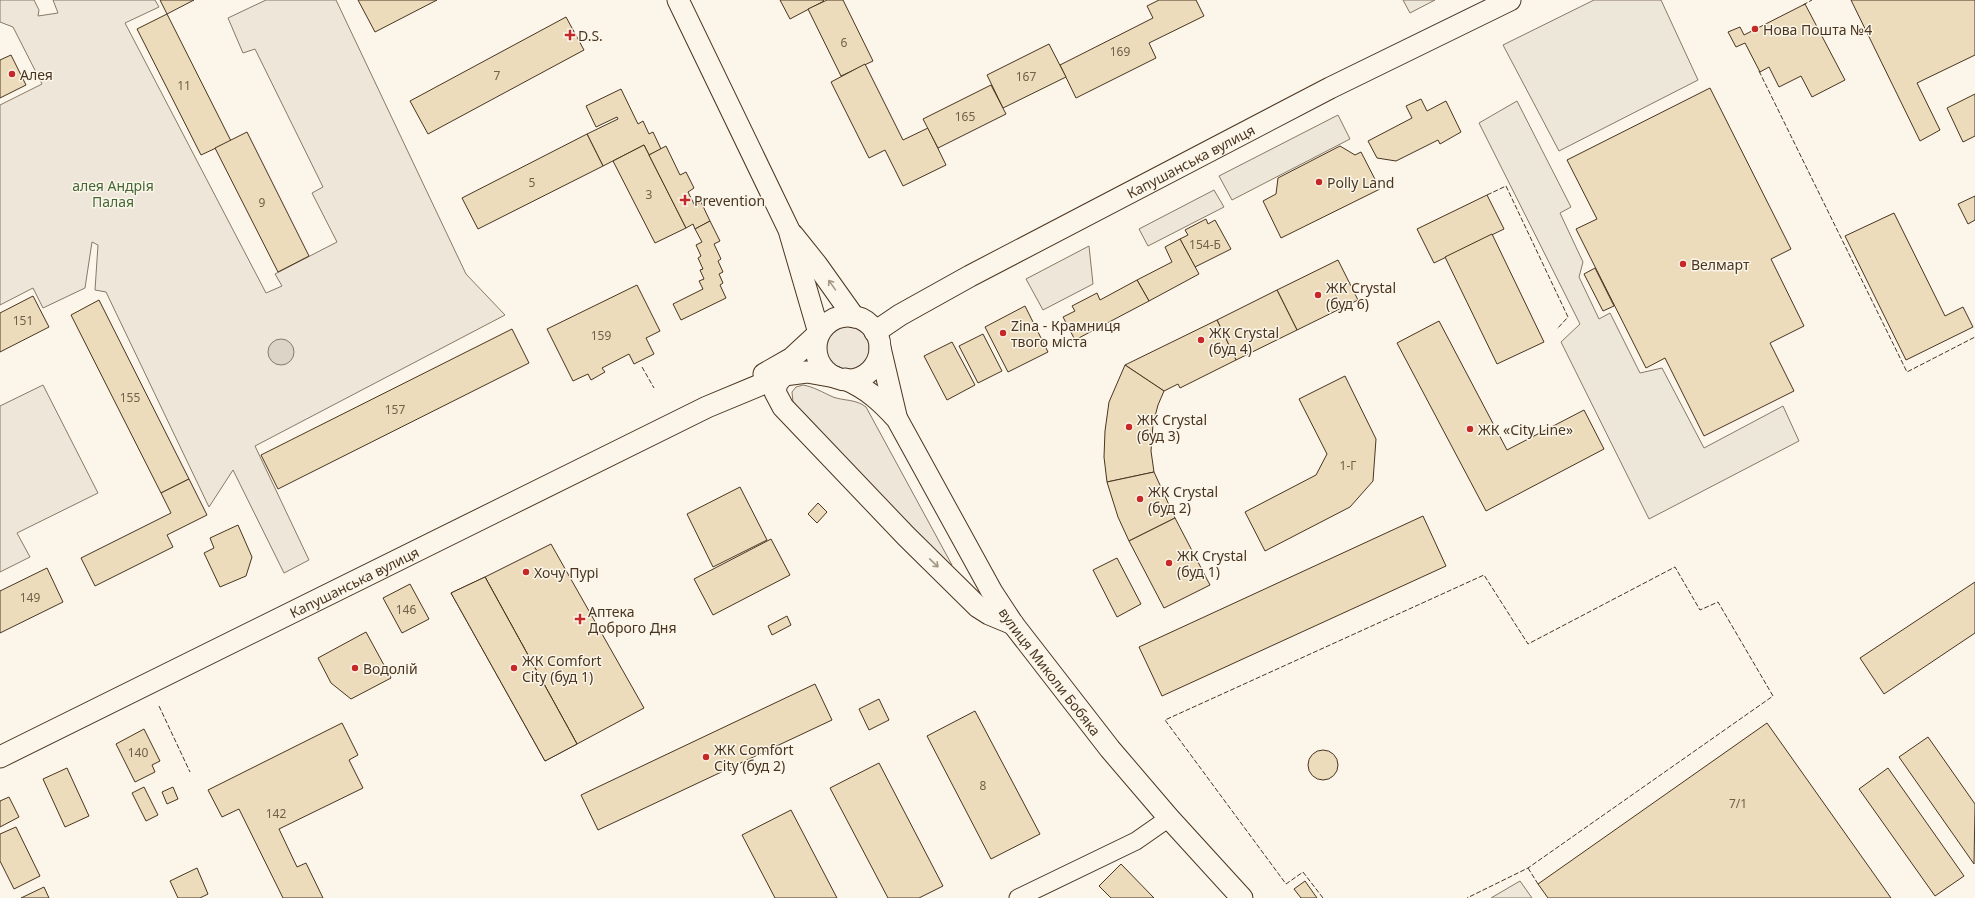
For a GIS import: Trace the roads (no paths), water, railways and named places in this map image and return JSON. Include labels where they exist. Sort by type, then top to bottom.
[{"type":"street","points":[[678,0],[789,230],[819,333],[816,347],[817,356],[827,371],[840,378],[855,379],[865,374],[873,367],[878,358],[878,340],[870,325],[854,317],[844,316],[834,319],[819,333]]},
{"type":"street","name":"Капушанська вулиця","points":[[878,340],[900,315],[970,276],[1330,88],[1510,0]]},
{"type":"street","points":[[789,230],[818,265],[854,317]]},
{"type":"street","name":"Капушанська вулиця","points":[[0,757],[707,406],[792,358],[819,333]]},
{"type":"street","name":"вулиця Миколи Бобяка","points":[[878,340],[897,419]]},
{"type":"street","name":"Капушанська вулиця","points":[[707,406],[784,375],[808,372],[840,378]]},
{"type":"street","points":[[784,375],[777,383],[775,392],[783,407],[906,536],[978,607],[989,614],[1013,624]]},
{"type":"street","name":"вулиця Миколи Бобяка","points":[[840,378],[864,388],[884,404],[897,419],[992,592],[1013,624],[1100,737],[1169,818],[1242,898]]},
{"type":"street","points":[[707,406],[747,400],[760,400],[783,407]]},
{"type":"street","points":[[1018,898],[1136,841],[1169,818]]},
{"type":"place","name":"Нова Пошта №4","points":[[1755,29]]},
{"type":"place","name":"D.S.","points":[[570,35]]},
{"type":"place","name":"Алея","points":[[12,74]]},
{"type":"place","name":"Polly Land","points":[[1319,182]]},
{"type":"place","name":"Prevention","points":[[685,200]]},
{"type":"place","name":"Велмарт","points":[[1683,264]]},
{"type":"place","name":"ЖК Crystal (буд 6)","points":[[1318,295]]},
{"type":"place","name":"Zina - Крамниця твого міста","points":[[1003,333]]},
{"type":"place","name":"ЖК Crystal (буд 4)","points":[[1201,340]]},
{"type":"place","name":"ЖК Crystal (буд 3)","points":[[1129,427]]},
{"type":"place","name":"ЖК «City Line»","points":[[1470,429]]},
{"type":"place","name":"ЖК Crystal (буд 2)","points":[[1140,499]]},
{"type":"place","name":"ЖК Crystal (буд 1)","points":[[1169,563]]},
{"type":"place","name":"Хочу Пурі","points":[[526,572]]},
{"type":"place","name":"Аптека Доброго Дня","points":[[580,619]]},
{"type":"place","name":"Водолій","points":[[355,668]]},
{"type":"place","name":"ЖК Comfort City (буд 1)","points":[[514,668]]},
{"type":"place","name":"ЖК Comfort City (буд 2)","points":[[706,757]]},
{"type":"park label","name":"алея Андрія Палая","points":[[113,194]]}]
